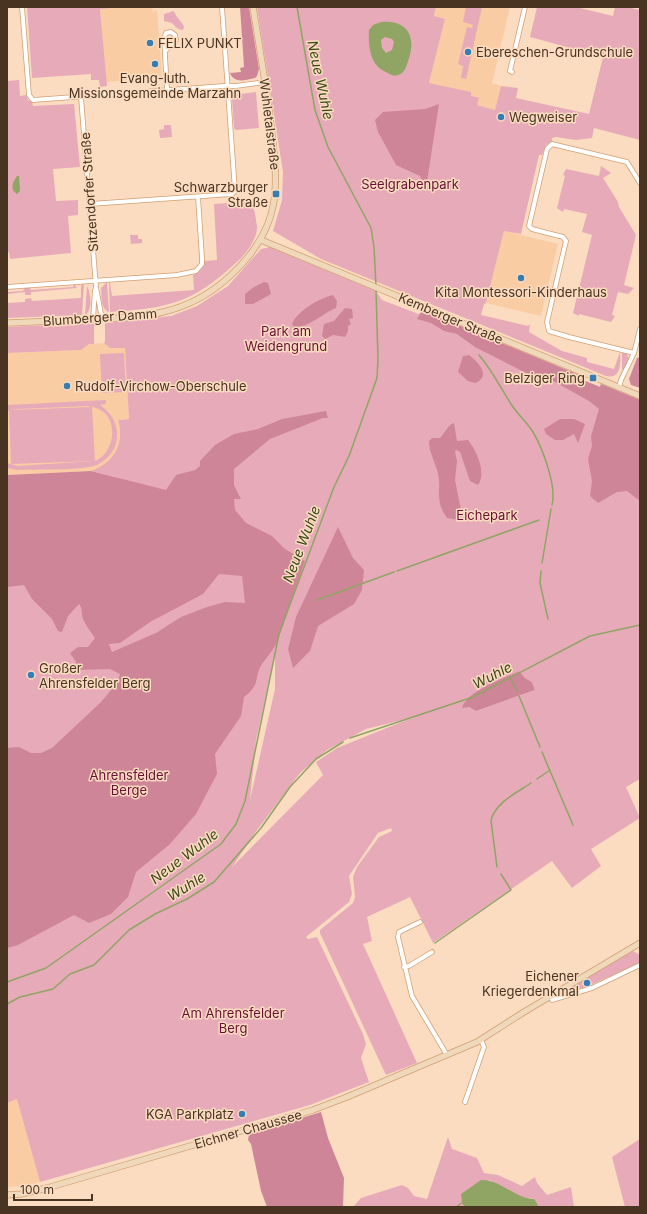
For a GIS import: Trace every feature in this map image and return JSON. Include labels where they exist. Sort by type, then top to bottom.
[{"type":"main road","name":"Wuhletalstraße","points":[[253,7],[276,163],[277,184],[273,210],[261,240]]},
{"type":"main road","name":"Kemberger Straße","points":[[261,240],[640,396]]},
{"type":"main road","name":"Blumberger Damm","points":[[7,323],[102,319],[151,315],[185,306],[204,296],[226,280],[244,263],[261,240]]},
{"type":"main road","name":"Eichner Chaussee","points":[[7,1195],[21,1194],[46,1188],[313,1110],[347,1097],[482,1040],[529,1009],[639,946]]},
{"type":"street","points":[[22,7],[29,93],[32,100],[229,86],[265,82]]},
{"type":"street","points":[[90,204],[232,194],[235,189],[229,86],[222,7]]},
{"type":"street","points":[[512,72],[510,71],[525,7]]},
{"type":"street","points":[[165,51],[167,90]]},
{"type":"street","name":"Sitzendorfer Straße","points":[[81,97],[96,280],[93,319]]},
{"type":"street","points":[[634,353],[549,331],[546,322],[566,241],[563,237],[532,229],[529,224],[546,149],[552,144],[626,162],[640,183]]},
{"type":"street","points":[[7,287],[192,273],[202,264],[198,197]]},
{"type":"street","name":"Sitzendorfer Straße","points":[[96,287],[102,319]]},
{"type":"street","points":[[619,388],[621,380],[634,353],[640,328]]},
{"type":"street","points":[[420,922],[399,932],[398,937],[404,967],[412,996],[447,1055]]},
{"type":"street","points":[[404,967],[409,966],[432,952]]},
{"type":"street","points":[[552,1000],[592,988],[640,966]]},
{"type":"street","points":[[465,1102],[484,1047],[482,1040]]},
{"type":"shaded area","points":[[152,7],[153,12],[157,10],[162,77],[106,82],[100,9]]},
{"type":"shaded area","name":"Ebereschen-Grundschule","points":[[436,7],[510,7],[492,83],[501,86],[495,110],[477,105],[471,96],[471,93],[429,83],[445,19],[434,17]]},
{"type":"shaded area","points":[[381,22],[390,22],[404,27],[408,32],[411,38],[411,53],[405,70],[402,73],[394,76],[379,68],[376,64],[371,54],[369,36],[369,30],[373,25]],"holes":[[[385,37],[392,39],[394,42],[392,50],[386,53],[382,48],[381,40]]]},
{"type":"shaded area","points":[[17,176],[19,176],[20,191],[17,194],[12,188]]},
{"type":"shaded area","name":"Kita Montessori-Kinderhaus","points":[[504,231],[558,244],[541,316],[486,303]]},
{"type":"shaded area","name":"Rudolf-Virchow-Oberschule","points":[[104,343],[110,348],[125,348],[129,419],[118,420],[120,440],[117,451],[101,468],[91,471],[7,475],[7,353],[81,350],[89,344]]},
{"type":"shaded area","points":[[17,1099],[40,1182],[25,1186],[7,1187],[7,1103]]},
{"type":"shaded area","points":[[481,1180],[494,1182],[527,1198],[534,1199],[538,1205],[537,1207],[464,1206],[462,1203],[461,1194]]},
{"type":"green space","points":[[27,7],[130,7],[100,9],[107,86],[100,87],[99,80],[91,80],[91,74],[32,78]]},
{"type":"green space","points":[[240,7],[249,7],[259,69],[255,78],[248,80],[234,79],[230,73],[241,72],[240,68],[244,67]]},
{"type":"green space","name":"Seelgrabenpark","points":[[257,7],[436,7],[434,16],[445,19],[429,83],[471,92],[471,96],[479,98],[477,105],[495,110],[501,86],[518,88],[516,98],[589,114],[603,57],[530,37],[537,7],[576,7],[613,16],[615,7],[626,7],[640,10],[640,140],[594,128],[592,138],[576,140],[556,137],[552,138],[552,142],[546,145],[542,155],[539,155],[521,234],[504,231],[486,303],[484,304],[481,315],[528,326],[530,324],[529,332],[562,351],[587,358],[587,362],[614,369],[620,352],[620,365],[615,375],[611,377],[606,376],[321,259],[273,231],[282,200],[283,172]]},
{"type":"green space","points":[[466,7],[482,7],[466,79],[461,78],[463,66],[458,64],[467,27],[472,28],[473,25],[463,22]]},
{"type":"green space","points":[[174,11],[184,27],[183,30],[178,29],[172,23],[164,21],[164,14]]},
{"type":"green space","points":[[19,80],[20,96],[26,95],[28,100],[32,102],[33,106],[74,104],[80,167],[53,169],[56,201],[78,200],[78,215],[68,216],[71,253],[10,259],[9,252],[7,252],[7,81]]},
{"type":"green space","points":[[256,92],[259,128],[236,130],[234,128],[233,95]]},
{"type":"green space","points":[[439,104],[426,188],[420,176],[396,165],[378,132],[375,120],[383,112],[425,109]]},
{"type":"green space","points":[[164,125],[171,125],[172,137],[160,138],[159,130],[164,129]]},
{"type":"green space","points":[[601,166],[611,173],[603,178],[636,235],[624,285],[634,288],[628,294],[618,292],[612,315],[615,316],[611,322],[579,314],[579,316],[573,313],[592,235],[582,232],[587,214],[564,209],[563,212],[557,208],[565,176],[563,175],[566,169],[599,176]]},
{"type":"green space","points":[[247,202],[252,206],[255,212],[257,226],[256,235],[245,253],[223,274],[195,294],[181,300],[150,308],[110,312],[109,282],[112,296],[194,290],[193,275],[200,271],[204,261],[217,260],[214,204]]},
{"type":"green space","points":[[130,235],[138,235],[138,239],[142,239],[142,243],[131,244]]},
{"type":"green space","points":[[270,247],[376,291],[382,300],[579,375],[578,378],[600,387],[601,384],[640,400],[640,779],[626,787],[640,818],[591,849],[601,866],[572,888],[552,861],[433,943],[410,897],[367,917],[372,941],[363,944],[417,1063],[386,1075],[320,933],[320,930],[353,903],[355,897],[353,877],[357,867],[379,837],[392,831],[391,828],[378,833],[349,876],[352,894],[349,902],[306,937],[308,939],[317,937],[363,1034],[366,1044],[361,1058],[369,1082],[310,1105],[40,1182],[17,1099],[7,1103],[7,484],[119,478],[91,471],[106,463],[116,452],[120,437],[118,420],[129,419],[125,348],[110,348],[104,343],[105,323],[171,316],[197,306],[228,286],[261,249]],"holes":[[[275,655],[275,689],[250,800],[256,740]],[[519,671],[525,678],[532,682],[535,690],[476,711],[469,707],[462,707],[498,682]],[[414,717],[337,748],[316,762],[323,775],[232,867],[257,830],[300,773],[327,750],[366,729]]]},
{"type":"green space","points":[[107,282],[109,312],[103,305],[101,288]]},
{"type":"green space","points":[[264,282],[268,283],[271,294],[253,304],[245,304],[245,294]]},
{"type":"green space","points":[[84,283],[82,315],[7,318],[7,303],[25,302],[25,299],[31,298],[32,301],[81,298],[81,286]]},
{"type":"green space","points":[[74,284],[77,288],[31,292],[31,295],[25,295],[25,292],[7,294],[7,292],[23,291],[25,287],[30,287],[31,290],[73,287]]},
{"type":"green space","points":[[87,286],[90,293],[90,306],[88,313],[85,315]]},
{"type":"green space","points":[[333,295],[337,301],[336,308],[310,323],[300,327],[294,327],[292,324],[299,314],[316,302]]},
{"type":"green space","points":[[345,308],[352,309],[353,318],[349,319],[351,324],[348,326],[348,331],[345,337],[333,335],[325,339],[322,336],[324,324],[334,321]]},
{"type":"green space","points":[[422,310],[579,375],[578,378],[600,387],[601,384],[640,400],[640,501],[627,491],[617,492],[598,503],[590,496],[592,481],[588,459],[592,446],[591,436],[599,409],[589,401],[541,374],[532,376],[475,347],[457,334],[444,331],[431,323],[417,319]]},
{"type":"green space","points":[[96,323],[98,326],[94,326],[94,344],[89,344],[81,350],[7,353],[7,327]]},
{"type":"green space","points":[[622,352],[627,354],[629,359],[624,370],[622,369]]},
{"type":"green space","points":[[124,353],[126,392],[102,393],[100,354]]},
{"type":"green space","points":[[469,355],[476,361],[483,373],[480,380],[475,383],[468,381],[458,372],[463,356]]},
{"type":"green space","points":[[640,357],[640,388],[631,385],[629,379],[637,358]]},
{"type":"green space","points":[[106,400],[106,404],[100,405],[110,414],[115,422],[117,440],[114,449],[101,463],[90,467],[16,470],[7,468],[7,463],[18,466],[94,461],[11,464],[9,411],[7,411],[7,405]],"holes":[[[91,407],[10,410],[18,409]],[[92,407],[101,410],[107,416],[111,423],[112,432],[108,449],[103,456],[95,461]]]},
{"type":"green space","name":"Ahrensfelder Berge","points":[[326,411],[328,418],[323,418],[270,439],[234,469],[234,485],[241,499],[234,499],[235,510],[246,523],[272,536],[285,549],[305,561],[277,643],[259,669],[253,688],[244,697],[241,716],[215,754],[217,774],[196,814],[170,844],[136,872],[128,897],[111,914],[89,923],[74,915],[18,945],[7,948],[7,748],[19,747],[31,753],[41,753],[52,748],[101,702],[117,683],[120,674],[110,669],[77,670],[76,662],[70,653],[78,647],[88,647],[95,638],[84,622],[79,604],[68,616],[62,632],[58,631],[52,619],[32,599],[24,585],[7,587],[7,475],[91,471],[166,490],[176,475],[195,470],[200,466],[200,461],[215,445],[234,434],[258,429],[282,419]],"holes":[[[219,574],[242,576],[245,603],[225,602],[207,607],[181,617],[156,633],[112,652],[109,644],[120,643],[150,622],[203,594]]]},
{"type":"green space","points":[[560,419],[574,419],[585,424],[578,443],[574,434],[563,440],[555,440],[546,434],[544,429]]},
{"type":"green space","points":[[454,423],[457,441],[468,440],[477,455],[481,468],[478,485],[470,481],[460,452],[456,450],[457,461],[455,480],[462,515],[459,520],[447,518],[440,505],[439,477],[429,445],[429,441],[432,438],[440,438],[450,425]]},
{"type":"green space","points":[[338,527],[353,558],[364,570],[362,590],[354,604],[318,626],[310,651],[293,668],[288,649],[296,617]]},
{"type":"green space","points":[[519,671],[525,678],[532,682],[535,690],[476,711],[469,707],[462,708],[471,696],[478,690]]},
{"type":"green space","points":[[633,951],[640,955],[640,963],[586,987],[556,996]]},
{"type":"green space","points":[[321,1112],[328,1138],[344,1178],[343,1207],[267,1207],[261,1191],[251,1144],[248,1140],[249,1134]]},
{"type":"green space","points":[[448,1137],[452,1149],[477,1158],[484,1173],[498,1175],[522,1186],[535,1177],[537,1183],[547,1195],[571,1187],[574,1207],[537,1207],[534,1199],[520,1197],[489,1180],[464,1206],[473,1207],[353,1207],[361,1198],[402,1185],[408,1188],[414,1196],[427,1199]]},
{"type":"green space","points":[[640,1139],[640,1207],[625,1207],[612,1157]]},
{"type":"waterway","name":"Neue Wuhle","points":[[297,7],[315,110],[328,147],[371,228],[374,247],[376,286]]},
{"type":"waterway","name":"Neue Wuhle","points":[[7,982],[46,968],[221,844],[236,824],[245,801],[279,634],[334,487],[349,456],[377,378],[378,359],[376,290]]},
{"type":"waterway","points":[[479,355],[492,373],[513,408],[531,428],[537,439],[551,478],[553,488],[552,505]]},
{"type":"waterway","points":[[542,563],[551,509]]},
{"type":"waterway","points":[[397,571],[539,520]]},
{"type":"waterway","points":[[541,571],[540,583],[548,619]]},
{"type":"waterway","points":[[317,600],[394,572]]},
{"type":"waterway","name":"Wuhle","points":[[350,738],[473,697],[590,636],[640,625]]},
{"type":"waterway","points":[[510,677],[517,691]]},
{"type":"waterway","points":[[519,696],[540,747]]},
{"type":"waterway","name":"Wuhle","points":[[7,1004],[20,997],[53,989],[70,974],[94,965],[129,930],[155,914],[187,899],[214,882],[261,828],[290,787],[316,759],[343,742]]},
{"type":"waterway","points":[[542,752],[573,825]]},
{"type":"waterway","points":[[537,779],[550,770]]},
{"type":"waterway","points":[[497,867],[491,821],[493,815],[502,803],[531,783]]},
{"type":"waterway","points":[[435,943],[511,890],[501,874]]},
{"type":"waterway","points":[[456,1207],[462,1203]]},
{"type":"place","name":"FELIX PUNKT","points":[[150,43]]},
{"type":"place","name":"Ebereschen-Grundschule","points":[[468,52]]},
{"type":"place","name":"Evang-luth. Missionsgemeinde Marzahn","points":[[155,64]]},
{"type":"place","name":"Wegweiser","points":[[501,117]]},
{"type":"place","name":"Schwarzburger Straße","points":[[276,194]]},
{"type":"place","name":"Kita Montessori-Kinderhaus","points":[[521,278]]},
{"type":"place","name":"Belziger Ring","points":[[593,378]]},
{"type":"place","name":"Rudolf-Virchow-Oberschule","points":[[67,386]]},
{"type":"place","name":"Großer Ahrensfelder Berg","points":[[31,675]]},
{"type":"place","name":"Eichener Kriegerdenkmal","points":[[587,983]]},
{"type":"place","name":"KGA Parkplatz","points":[[242,1114]]},
{"type":"park label","name":"Park am Weidengrund","points":[[286,338]]},
{"type":"park label","name":"Eichepark","points":[[487,515]]},
{"type":"park label","name":"Am Ahrensfelder Berg","points":[[233,1020]]}]
